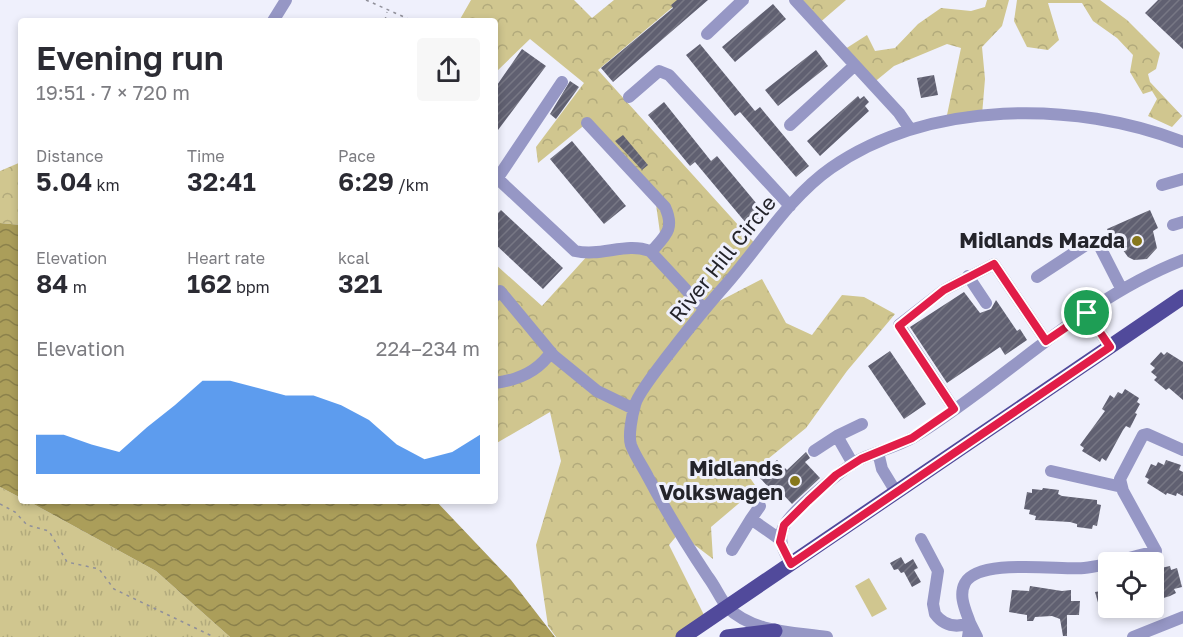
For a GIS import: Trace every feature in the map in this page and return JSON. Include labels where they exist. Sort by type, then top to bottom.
[{"type":"main road","points":[[683,637],[1183,297]]},
{"type":"main road","points":[[726,637],[775,631]]},
{"type":"street","points":[[275,18],[284,2],[295,0]]},
{"type":"street","points":[[707,34],[743,0]]},
{"type":"street","points":[[795,0],[899,113],[910,129]]},
{"type":"street","points":[[790,125],[855,65]]},
{"type":"street","points":[[629,97],[659,71],[669,75],[790,206]]},
{"type":"street","points":[[498,179],[562,82]]},
{"type":"street","name":"River Hill Circle","points":[[827,637],[775,631],[750,621],[728,607],[679,532],[630,443],[635,402],[704,309],[790,206],[831,168],[910,129],[953,118],[1035,114],[1126,125],[1183,142]]},
{"type":"street","points":[[587,123],[665,207],[671,221],[669,229],[651,252]]},
{"type":"street","points":[[1162,185],[1183,179]]},
{"type":"street","points":[[498,182],[576,251],[589,254],[638,246],[651,252],[704,309]]},
{"type":"street","points":[[1037,276],[1092,241],[1097,241],[1122,290]]},
{"type":"street","points":[[781,540],[784,525],[836,475],[853,464],[912,438],[1046,341],[1122,290],[1183,260]]},
{"type":"street","points":[[954,409],[899,326],[944,290],[994,264],[1046,341]]},
{"type":"street","points":[[968,276],[986,303]]},
{"type":"street","points":[[498,293],[500,291],[551,352],[597,391],[634,409]]},
{"type":"street","points":[[1087,313],[1110,347]]},
{"type":"street","points":[[498,382],[517,379],[543,364],[551,352]]},
{"type":"street","points":[[814,451],[862,424]]},
{"type":"street","points":[[977,637],[970,623],[962,595],[965,582],[976,573],[1011,567],[1086,568],[1156,550],[1122,487],[1120,479],[1143,435],[1147,434],[1183,450]]},
{"type":"street","points":[[837,436],[853,464]]},
{"type":"street","points":[[878,452],[882,469],[896,492]]},
{"type":"street","points":[[1051,471],[1122,487]]},
{"type":"street","points":[[732,550],[760,506]]},
{"type":"street","points":[[751,519],[781,540],[791,564]]},
{"type":"street","points":[[921,539],[938,571],[933,604],[935,614],[948,624],[958,627],[970,623]]},
{"type":"street","points":[[1133,637],[1183,617]]},
{"type":"street","points":[[968,637],[970,623]]},
{"type":"path","points":[[366,0],[406,18]]},
{"type":"path","points":[[386,18],[388,11]]},
{"type":"path","points":[[0,504],[15,512],[27,525],[49,531],[67,562],[99,568],[114,589],[214,637]]},
{"type":"green space","points":[[471,0],[574,0],[592,18],[614,0],[681,0],[598,70],[758,247],[706,308],[762,279],[786,323],[812,335],[842,295],[864,297],[895,314],[847,371],[806,428],[748,475],[757,488],[711,527],[713,559],[679,533],[669,545],[707,621],[683,637],[556,637],[548,626],[536,545],[561,461],[550,412],[498,442],[498,267],[542,306],[589,254],[650,251],[661,240],[655,197],[587,123],[538,163],[536,147],[584,83],[530,39],[498,70],[498,18],[461,18]]},
{"type":"green space","points":[[795,0],[846,0],[817,25]]},
{"type":"green space","points":[[987,0],[1009,0],[1002,26],[982,47],[985,79],[982,115],[947,115],[961,48],[947,44],[894,66],[872,84],[842,51],[867,35],[875,51],[895,48],[918,24],[941,8],[971,11],[985,7]]},
{"type":"green space","points":[[1017,0],[1100,0],[1127,20],[1160,53],[1156,69],[1148,74],[1150,82],[1182,116],[1172,127],[1148,116],[1157,99],[1152,91],[1143,94],[1130,72],[1133,55],[1117,38],[1093,21],[1082,3],[1048,3],[1059,40],[1048,50],[1027,47],[1014,21]]},
{"type":"green space","points":[[18,163],[18,225],[0,223],[0,171]]},
{"type":"green space","points":[[0,487],[18,496],[18,504],[33,504],[156,571],[230,637],[0,637]]},
{"type":"green space","points":[[869,578],[887,609],[872,617],[855,586]]},
{"type":"water","points":[[0,223],[18,225],[18,496],[0,487]]},
{"type":"water","points":[[33,504],[439,504],[511,580],[555,637],[230,637],[156,571]]},
{"type":"building","points":[[677,0],[708,0],[613,82],[601,68],[673,8],[671,5]]},
{"type":"building","points":[[1158,0],[1183,0],[1183,49],[1145,13]]},
{"type":"building","points":[[773,4],[786,19],[735,62],[722,47]]},
{"type":"building","points":[[700,44],[755,111],[760,107],[809,166],[796,177],[740,112],[735,116],[686,55]]},
{"type":"building","points":[[522,49],[546,66],[498,130],[498,84]]},
{"type":"building","points":[[816,50],[828,66],[778,106],[765,90]]},
{"type":"building","points":[[934,75],[938,95],[921,98],[917,78]]},
{"type":"building","points":[[570,81],[579,87],[556,119],[550,114]]},
{"type":"building","points":[[858,96],[860,99],[864,96],[869,102],[865,106],[869,111],[820,156],[807,141]]},
{"type":"building","points":[[664,102],[711,161],[717,156],[767,216],[751,229],[695,162],[690,166],[648,115]]},
{"type":"building","points":[[623,135],[648,165],[642,170],[615,141]]},
{"type":"building","points":[[572,141],[626,206],[604,224],[550,159]]},
{"type":"building","points":[[501,210],[563,268],[543,289],[498,247],[498,213]]},
{"type":"building","points":[[1150,210],[1158,228],[1153,231],[1157,248],[1147,259],[1134,260],[1128,257],[1120,246],[1115,248],[1107,229]]},
{"type":"building","points":[[964,292],[980,313],[991,309],[996,300],[1017,331],[1020,329],[1027,340],[1005,355],[1000,347],[947,383],[910,327]]},
{"type":"building","points":[[890,351],[926,404],[904,419],[868,366]]},
{"type":"building","points":[[1161,352],[1164,355],[1167,352],[1183,362],[1183,400],[1169,388],[1166,390],[1154,380],[1157,377],[1151,372],[1155,368],[1150,364]]},
{"type":"building","points":[[1125,389],[1139,398],[1137,402],[1140,404],[1135,413],[1137,414],[1130,428],[1126,426],[1123,430],[1106,461],[1102,458],[1100,462],[1082,451],[1084,448],[1080,445],[1105,411],[1102,409],[1110,395],[1114,398],[1118,392],[1122,394]]},
{"type":"building","points":[[806,452],[810,458],[805,462],[820,478],[792,504],[778,489],[774,493],[759,477],[777,460],[787,470]]},
{"type":"building","points":[[1166,460],[1181,465],[1179,470],[1183,472],[1183,496],[1177,493],[1176,496],[1167,493],[1166,495],[1147,483],[1149,479],[1145,477],[1151,464],[1156,466],[1158,462],[1164,465]]},
{"type":"building","points":[[1043,488],[1059,490],[1058,494],[1062,496],[1097,500],[1097,504],[1101,505],[1097,526],[1093,525],[1092,529],[1077,527],[1077,524],[1070,522],[1035,520],[1036,516],[1029,514],[1030,510],[1024,509],[1027,492],[1032,493],[1032,489],[1042,490]]},
{"type":"building","points":[[901,557],[905,564],[913,559],[918,568],[914,570],[921,582],[912,587],[904,572],[894,570],[890,563]]},
{"type":"building","points":[[1170,566],[1171,570],[1177,568],[1182,587],[1174,589],[1176,593],[1164,598],[1164,567]]},
{"type":"building","points":[[1030,586],[1062,591],[1071,590],[1071,601],[1080,601],[1079,615],[1067,615],[1067,636],[1063,636],[1060,619],[1052,616],[1035,617],[1033,621],[1027,621],[1027,615],[1009,612],[1012,590],[1029,591]]},
{"type":"place","name":"Midlands Mazda","points":[[1137,241]]},
{"type":"place","name":"Midlands Volkswagen","points":[[795,481]]},
{"type":"route","points":[[994,264],[1046,341],[1087,313],[1110,347],[791,564],[780,542],[784,525],[808,501],[836,475],[861,459],[912,438],[954,409],[899,326],[914,312],[944,290],[994,264]]}]
